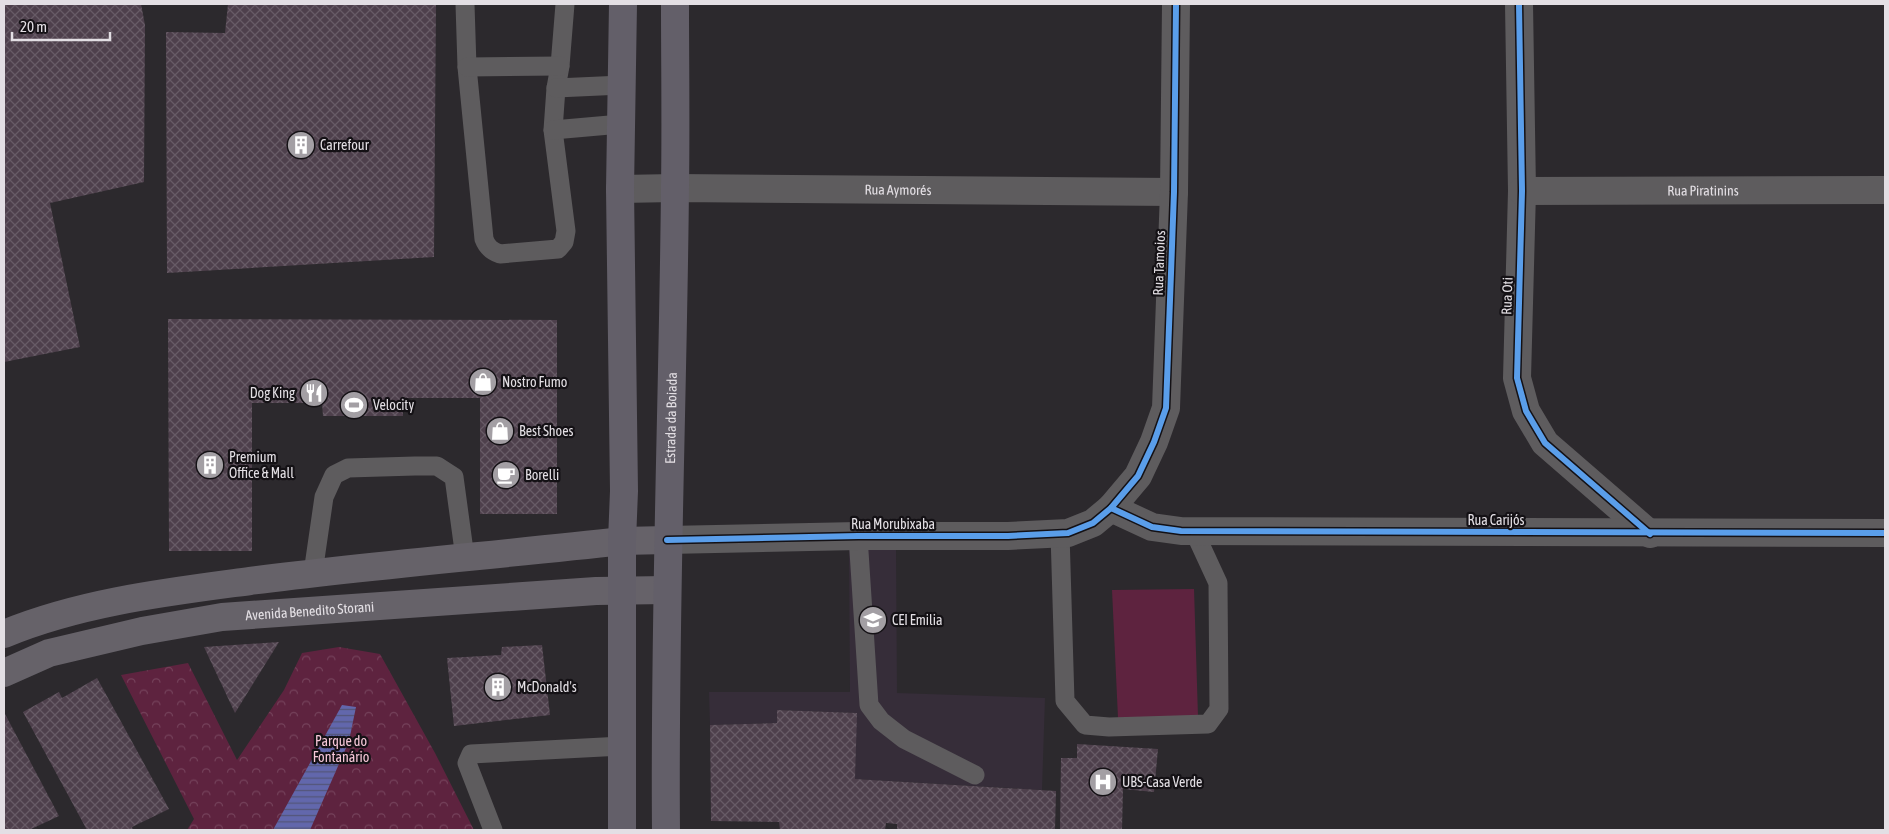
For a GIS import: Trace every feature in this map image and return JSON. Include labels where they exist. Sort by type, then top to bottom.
[{"type":"main road","points":[[622,830],[622,541],[624,491],[620,189],[623,4]]},
{"type":"main road","name":"Estrada da Boiada","points":[[666,830],[666,590],[675,188],[675,4]]},
{"type":"main road","points":[[4,634],[30,623],[110,603],[209,587],[313,573],[622,541],[667,540]]},
{"type":"main road","name":"Avenida Benedito Storani","points":[[4,673],[48,653],[142,631],[222,617],[586,592],[666,590]]},
{"type":"street","name":"Rua Tamoios","points":[[1111,508],[1138,476],[1154,442],[1166,408],[1174,192],[1176,4]]},
{"type":"street","name":"Rua Oti","points":[[1518,4],[1522,191],[1517,378],[1526,411],[1545,444],[1650,534]]},
{"type":"street","name":"Rua Aymorés","points":[[620,189],[1174,192]]},
{"type":"street","name":"Rua Piratinins","points":[[1522,191],[1885,190]]},
{"type":"street","name":"Rua Morubixaba","points":[[667,540],[858,536],[1008,536],[1068,533],[1093,522],[1111,508]]},
{"type":"street","name":"Rua Carijós","points":[[1111,508],[1152,527],[1182,531],[1650,534],[1885,533]]},
{"type":"lane","points":[[465,4],[468,67],[484,239],[487,246],[500,254],[558,249],[564,242],[566,231],[553,130],[565,4]]},
{"type":"lane","points":[[468,67],[560,66]]},
{"type":"lane","points":[[556,88],[622,85]]},
{"type":"lane","points":[[553,130],[621,124]]},
{"type":"lane","points":[[313,573],[324,497],[334,475],[348,468],[437,466],[454,477],[465,558]]},
{"type":"lane","points":[[1060,533],[1066,701],[1085,725],[1109,727],[1208,724],[1220,710],[1218,583],[1194,531]]},
{"type":"lane","points":[[858,536],[870,705],[881,721],[904,739],[975,775]]},
{"type":"lane","points":[[493,830],[467,763],[471,754],[622,746]]},
{"type":"shaded area","name":"CEI Emilia","points":[[896,547],[897,693],[1045,698],[1042,790],[855,779],[856,713],[777,710],[777,723],[710,725],[709,692],[850,692],[849,548]]},
{"type":"green space","points":[[1194,589],[1198,717],[1118,718],[1112,590]]},
{"type":"green space","name":"Parque do Fontanário","points":[[339,647],[380,654],[435,753],[474,830],[187,830],[194,819],[121,675],[188,663],[237,760],[284,690],[302,653]]},
{"type":"water","points":[[342,705],[356,707],[349,741],[310,830],[273,830]]},
{"type":"building","points":[[4,4],[141,4],[145,25],[144,182],[50,203],[80,347],[4,362]]},
{"type":"building","name":"Carrefour","points":[[228,4],[436,4],[434,257],[167,273],[166,32],[225,33]]},
{"type":"building","name":"Premium Office & Mall","points":[[168,319],[557,320],[557,514],[480,514],[480,398],[403,398],[403,416],[323,416],[322,403],[252,403],[252,551],[169,551]]},
{"type":"building","points":[[279,642],[235,713],[204,647]]},
{"type":"building","name":"McDonald's","points":[[542,645],[550,715],[454,726],[447,658],[501,655],[502,647]]},
{"type":"building","points":[[97,678],[169,809],[132,827],[133,830],[87,830],[23,712],[59,692],[62,698]]},
{"type":"building","points":[[777,710],[857,713],[855,779],[1056,791],[1055,830],[897,830],[897,824],[886,823],[885,830],[780,830],[779,822],[711,821],[710,725],[777,723]]},
{"type":"building","points":[[5,714],[59,816],[29,830],[4,830]]},
{"type":"building","points":[[1077,744],[1158,749],[1154,792],[1123,789],[1122,830],[1060,829],[1061,758],[1077,758]]},
{"type":"cycle path","points":[[667,540],[858,536],[1008,536],[1068,533],[1093,523],[1111,508],[1138,476],[1154,442],[1166,408],[1174,192],[1176,4]]},
{"type":"cycle path","points":[[1519,4],[1522,191],[1517,378],[1526,411],[1545,443],[1650,534]]},
{"type":"cycle path","points":[[1111,508],[1152,527],[1181,531],[1885,533]]},
{"type":"place","name":"Carrefour","points":[[301,145]]},
{"type":"place","name":"Nostro Fumo","points":[[483,382]]},
{"type":"place","name":"Dog King","points":[[314,393]]},
{"type":"place","name":"Velocity","points":[[354,405]]},
{"type":"place","name":"Best Shoes","points":[[500,431]]},
{"type":"place","name":"Premium Office & Mall","points":[[210,465]]},
{"type":"place","name":"Borelli","points":[[506,475]]},
{"type":"place","name":"CEI Emilia","points":[[873,620]]},
{"type":"place","name":"McDonald's","points":[[498,687]]},
{"type":"place","name":"UBS-Casa Verde","points":[[1103,782]]}]
